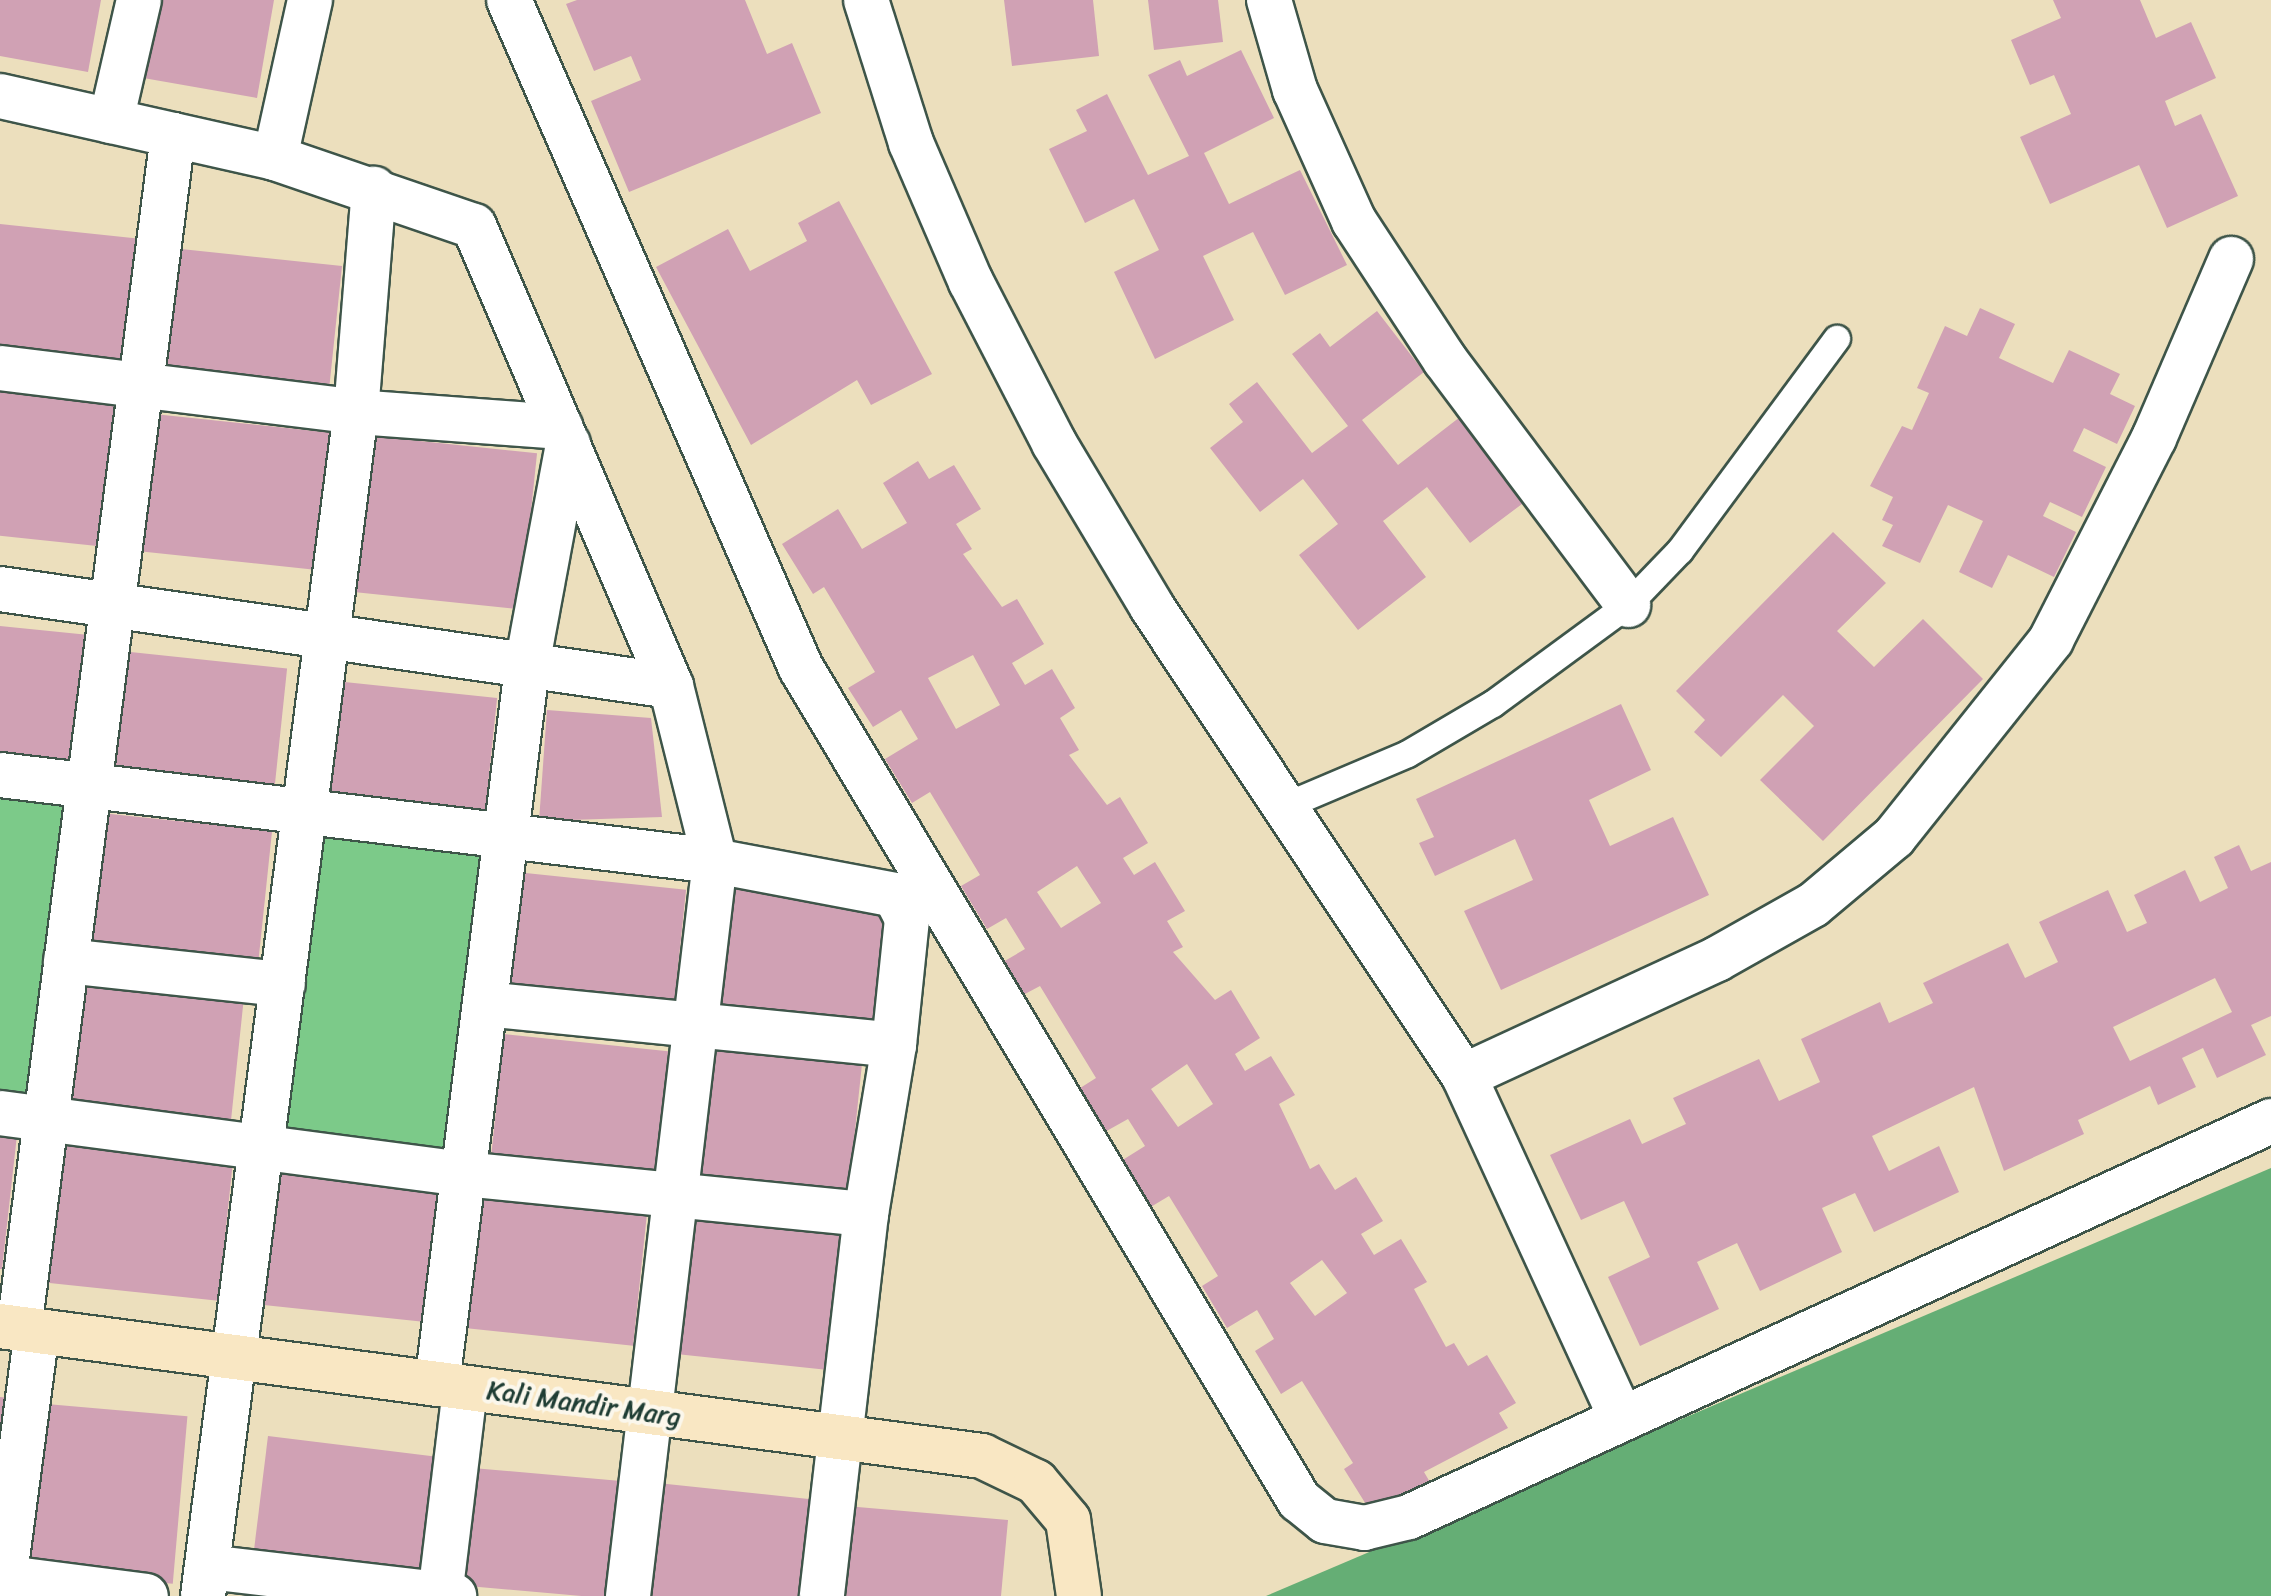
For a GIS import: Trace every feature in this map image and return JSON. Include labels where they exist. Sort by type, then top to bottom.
[{"type":"street","points":[[111,121],[139,0]]},
{"type":"street","points":[[275,158],[310,0]]},
{"type":"street","points":[[509,0],[801,668],[1299,1500],[1325,1521],[1364,1528],[1409,1517],[1620,1415],[2271,1121]]},
{"type":"street","points":[[866,0],[911,143],[971,282],[1054,443],[1152,607],[1288,805],[1464,1076],[1620,1415]]},
{"type":"street","points":[[1269,0],[1318,149],[1369,246],[1628,605]]},
{"type":"street","points":[[0,96],[275,158],[374,189],[474,226],[671,686],[715,861],[694,1025],[654,1413],[628,1596]]},
{"type":"street","points":[[146,1596],[2,1583],[19,1329],[137,385],[173,135]]},
{"type":"street","points":[[374,189],[356,412],[206,1581],[445,1595],[451,1386],[464,1174],[528,660],[564,435]]},
{"type":"street","points":[[1464,1076],[1717,959],[1813,905],[1894,837],[2051,640],[2154,438],[2231,259]]},
{"type":"street","points":[[0,368],[564,435]]},
{"type":"street","points":[[0,589],[528,660],[671,686]]},
{"type":"street","points":[[0,775],[506,840],[715,861],[895,895],[907,919],[894,1045],[866,1214],[844,1438],[822,1596]]},
{"type":"street","points":[[66,961],[283,984]]},
{"type":"street","points":[[485,1004],[894,1045]]},
{"type":"street","points":[[0,1113],[464,1174],[866,1214]]},
{"type":"street","name":"Kali Mandir Marg","points":[[19,1329],[982,1456],[1036,1482],[1068,1520],[1079,1596]]},
{"type":"lane","points":[[1288,805],[1408,754],[1493,704],[1628,605],[1680,551],[1837,339]]},
{"type":"green space","points":[[0,790],[66,799],[27,1106],[0,1103]]},
{"type":"green space","points":[[317,834],[484,852],[452,1155],[285,1137]]},
{"type":"green space","points":[[2271,1168],[2271,1596],[1266,1596]]},
{"type":"building","points":[[0,0],[101,0],[88,72],[0,56]]},
{"type":"building","points":[[146,0],[274,0],[257,98],[132,76]]},
{"type":"building","points":[[577,0],[745,0],[767,54],[792,43],[821,113],[629,192],[591,101],[641,80],[631,56],[594,71],[566,4]]},
{"type":"building","points":[[1004,0],[1093,0],[1099,56],[1012,66]]},
{"type":"building","points":[[1148,0],[1218,0],[1223,42],[1154,50]]},
{"type":"building","points":[[2053,0],[2140,0],[2156,38],[2191,22],[2216,78],[2165,101],[2175,126],[2201,114],[2238,196],[2167,228],[2139,165],[2050,204],[2020,137],[2071,114],[2054,75],[2030,85],[2011,40],[2061,18]]},
{"type":"building","points":[[1241,50],[1274,118],[1204,153],[1229,204],[1300,170],[1347,265],[1285,295],[1253,232],[1203,256],[1234,320],[1155,359],[1114,272],[1159,250],[1134,199],[1085,223],[1049,149],[1087,131],[1076,110],[1107,94],[1148,175],[1189,156],[1148,75],[1180,60],[1187,76]]},
{"type":"building","points":[[839,201],[932,374],[871,405],[857,380],[751,445],[656,267],[728,229],[750,271],[807,241],[798,223]]},
{"type":"building","points":[[0,224],[137,238],[123,375],[0,362]]},
{"type":"building","points":[[162,247],[342,266],[328,398],[148,379]]},
{"type":"building","points":[[1980,308],[2015,324],[1999,358],[2053,383],[2069,350],[2120,374],[2110,394],[2135,406],[2117,444],[2084,428],[2073,451],[2106,467],[2082,517],[2050,502],[2043,516],[2076,532],[2054,577],[2008,555],[1992,588],[1959,572],[1983,521],[1948,505],[1920,563],[1882,546],[1893,525],[1882,520],[1893,497],[1870,486],[1902,426],[1912,430],[1929,393],[1917,388],[1945,326],[1967,336]]},
{"type":"building","points":[[1377,311],[1424,372],[1362,420],[1398,465],[1460,417],[1526,501],[1470,543],[1427,487],[1383,521],[1426,577],[1358,630],[1299,555],[1338,524],[1303,479],[1260,512],[1210,448],[1243,422],[1229,404],[1257,382],[1312,453],[1348,426],[1292,354],[1320,333],[1330,347]]},
{"type":"building","points":[[0,391],[119,404],[104,547],[0,536]]},
{"type":"building","points":[[154,414],[329,432],[315,570],[140,551]]},
{"type":"building","points":[[363,435],[537,453],[521,609],[347,591]]},
{"type":"building","points":[[918,461],[929,479],[954,465],[981,509],[956,524],[972,549],[963,554],[1002,607],[1017,599],[1044,644],[1012,663],[1025,685],[1052,669],[1075,708],[1060,718],[1079,750],[1069,755],[1107,805],[1120,797],[1148,843],[1123,858],[1134,875],[1155,862],[1185,911],[1167,921],[1183,947],[1173,952],[1215,1000],[1231,990],[1260,1038],[1235,1054],[1245,1071],[1271,1056],[1295,1095],[1279,1104],[1310,1169],[1319,1164],[1335,1190],[1356,1177],[1383,1221],[1361,1234],[1374,1255],[1401,1239],[1427,1282],[1414,1289],[1446,1347],[1454,1343],[1468,1366],[1487,1355],[1516,1403],[1499,1413],[1508,1428],[1424,1472],[1434,1489],[1407,1505],[1401,1495],[1372,1514],[1344,1469],[1353,1463],[1302,1381],[1281,1394],[1255,1351],[1274,1339],[1257,1310],[1227,1328],[1202,1286],[1218,1276],[1169,1196],[1149,1208],[1121,1161],[1145,1146],[1128,1119],[1103,1133],[1077,1090],[1096,1078],[1040,986],[1023,995],[1003,962],[1025,949],[1006,918],[987,929],[961,886],[980,875],[930,792],[912,803],[885,759],[918,739],[901,710],[873,727],[848,688],[875,672],[824,587],[813,594],[782,544],[838,509],[862,549],[907,523],[883,483]],"holes":[[[973,655],[1000,705],[956,729],[928,678]],[[1077,866],[1101,903],[1061,928],[1037,892]],[[1187,1064],[1213,1104],[1178,1127],[1151,1089]],[[1322,1260],[1347,1293],[1315,1316],[1290,1283]]]},
{"type":"building","points":[[1833,532],[1886,583],[1837,631],[1874,667],[1923,619],[1983,679],[1823,841],[1760,780],[1814,726],[1783,695],[1721,757],[1694,732],[1705,720],[1676,691]]},
{"type":"building","points":[[0,626],[89,635],[74,774],[0,766]]},
{"type":"building","points":[[121,651],[287,668],[274,797],[108,779]]},
{"type":"building","points":[[335,681],[497,698],[484,824],[322,807]]},
{"type":"building","points":[[1621,704],[1651,770],[1589,800],[1610,846],[1673,817],[1709,895],[1501,990],[1464,911],[1533,880],[1515,839],[1435,876],[1419,843],[1434,837],[1416,799]]},
{"type":"building","points":[[547,710],[651,718],[662,817],[539,821]]},
{"type":"building","points":[[101,813],[272,831],[258,968],[87,950]]},
{"type":"building","points":[[2239,845],[2251,871],[2271,862],[2271,1016],[2251,1025],[2266,1055],[2217,1078],[2203,1048],[2182,1058],[2196,1087],[2158,1105],[2150,1086],[2078,1120],[2084,1134],[2004,1171],[1974,1087],[1872,1136],[1889,1171],[1939,1146],[1959,1192],[1874,1232],[1855,1193],[1822,1208],[1842,1252],[1760,1291],[1737,1243],[1697,1262],[1719,1309],[1640,1346],[1608,1277],[1650,1257],[1624,1201],[1581,1220],[1550,1155],[1630,1119],[1642,1144],[1686,1124],[1673,1098],[1759,1059],[1779,1101],[1820,1082],[1801,1039],[1880,1002],[1889,1023],[1933,1003],[1923,983],[2008,943],[2025,978],[2058,962],[2039,922],[2108,890],[2127,932],[2147,923],[2134,895],[2185,870],[2200,902],[2228,888],[2214,857]],"holes":[[[2215,978],[2232,1012],[2130,1061],[2113,1027]]]},
{"type":"building","points":[[516,872],[686,890],[673,1015],[503,997]]},
{"type":"building","points":[[730,886],[900,904],[887,1032],[717,1014]]},
{"type":"building","points":[[71,978],[244,996],[231,1123],[58,1105]]},
{"type":"building","points":[[504,1034],[668,1051],[655,1179],[491,1161]]},
{"type":"building","points":[[705,1046],[862,1063],[848,1198],[691,1181]]},
{"type":"building","points":[[0,1133],[17,1135],[2,1269],[0,1269]]},
{"type":"building","points":[[57,1142],[233,1161],[218,1301],[42,1282]]},
{"type":"building","points":[[271,1167],[447,1186],[433,1323],[257,1304]]},
{"type":"building","points":[[481,1195],[647,1212],[633,1346],[467,1328]]},
{"type":"building","points":[[684,1210],[848,1227],[833,1370],[669,1353]]},
{"type":"building","points":[[0,1397],[10,1398],[0,1474]]},
{"type":"building","points":[[35,1403],[187,1416],[173,1584],[20,1570]]},
{"type":"building","points":[[268,1436],[437,1457],[422,1580],[253,1559]]},
{"type":"building","points":[[461,1467],[629,1482],[619,1596],[582,1596],[451,1585]]},
{"type":"building","points":[[648,1482],[818,1500],[808,1596],[636,1596]]},
{"type":"building","points":[[846,1506],[1008,1520],[1001,1596],[838,1596]]}]
